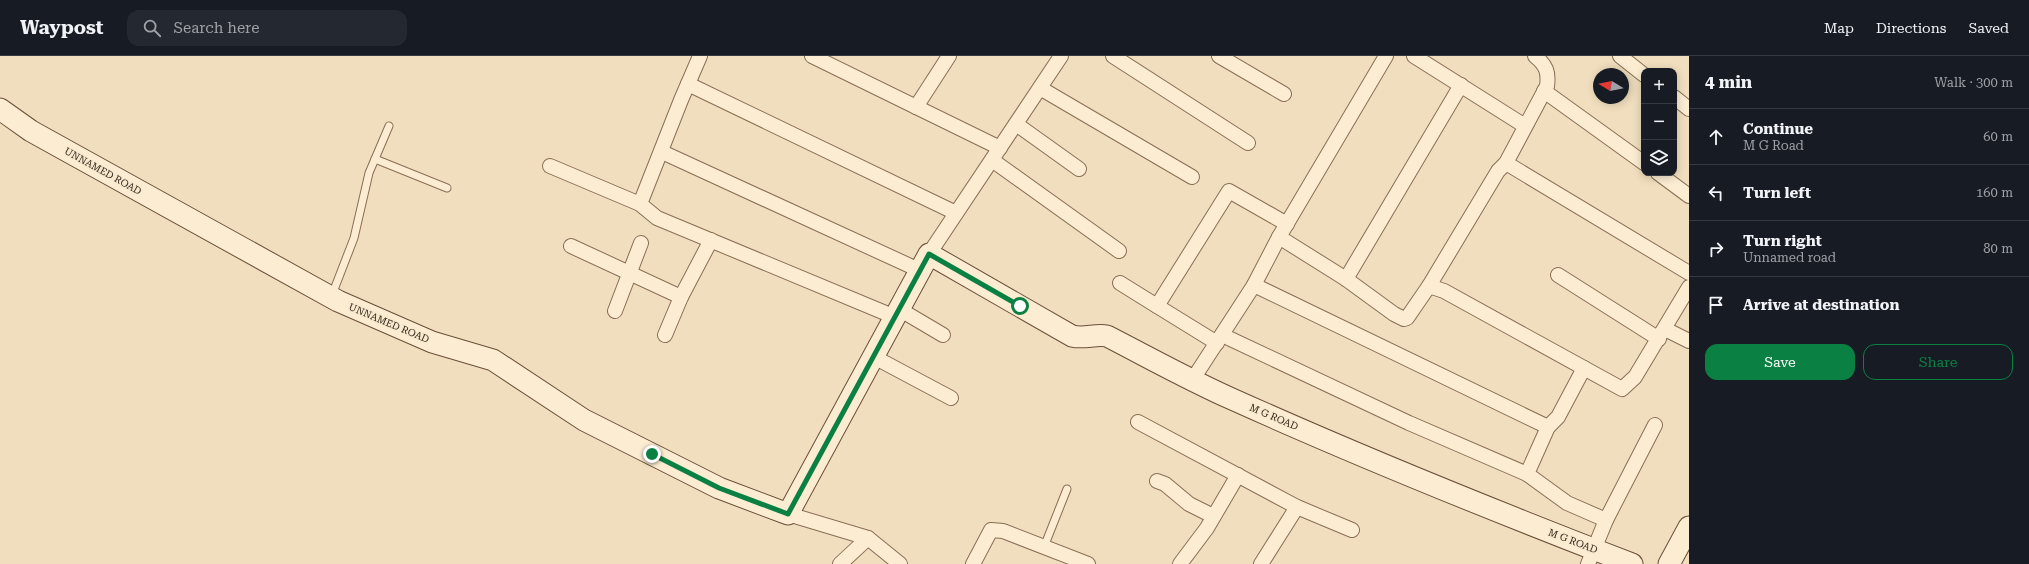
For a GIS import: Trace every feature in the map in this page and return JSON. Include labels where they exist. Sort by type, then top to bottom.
[{"type":"street","points":[[640,204],[700,56]]},
{"type":"street","points":[[916,107],[950,56]]},
{"type":"street","points":[[900,564],[868,538],[788,514],[924,262],[1061,56]]},
{"type":"street","points":[[1113,56],[1248,143]]},
{"type":"street","points":[[1219,56],[1237,60],[1284,94]]},
{"type":"street","points":[[1414,56],[1525,126]]},
{"type":"street","points":[[1279,237],[1346,279],[1394,314],[1404,319],[1412,313],[1498,171],[1506,163],[1547,86],[1549,74],[1543,63],[1535,56]]},
{"type":"street","points":[[1620,56],[1641,72]]},
{"type":"street","points":[[817,57],[1000,148]]},
{"type":"street","points":[[1193,379],[1254,285],[1279,237],[1383,57]]},
{"type":"street","points":[[688,84],[956,213]]},
{"type":"street","points":[[1346,279],[1461,85]]},
{"type":"street","points":[[1040,88],[1192,177]]},
{"type":"street","points":[[1544,91],[1641,161]]},
{"type":"street","points":[[1677,99],[1689,109]]},
{"type":"street","name":"UNNAMED ROAD","points":[[0,108],[31,131],[331,298],[432,342],[493,360],[584,420],[719,488],[788,514]]},
{"type":"street","points":[[1016,124],[1080,169]]},
{"type":"street","points":[[662,152],[924,262]]},
{"type":"street","points":[[992,160],[1119,251]]},
{"type":"street","points":[[1506,163],[1689,273]]},
{"type":"street","points":[[550,166],[640,204],[657,218],[897,313],[943,335]]},
{"type":"street","points":[[1662,176],[1689,196]]},
{"type":"street","points":[[1157,306],[1229,191],[1287,224]]},
{"type":"street","points":[[665,334],[681,296],[711,240]]},
{"type":"street","points":[[615,311],[641,243]]},
{"type":"street","points":[[571,246],[681,296]]},
{"type":"street","name":"M G ROAD","points":[[924,262],[1072,336],[1080,338],[1100,335],[1107,336],[1230,398],[1379,462],[1591,557],[1632,564]]},
{"type":"street","points":[[1558,275],[1662,334],[1689,342]]},
{"type":"street","points":[[1120,283],[1157,306],[1220,339],[1527,474],[1567,503],[1606,520]]},
{"type":"street","points":[[1254,285],[1548,427]]},
{"type":"street","points":[[1429,286],[1444,291],[1622,389],[1635,377],[1689,287]]},
{"type":"street","points":[[874,357],[951,398]]},
{"type":"street","points":[[1527,474],[1548,427],[1558,417],[1584,368]]},
{"type":"street","points":[[1138,422],[1297,507],[1352,530]]},
{"type":"street","points":[[1591,557],[1606,520],[1654,425]]},
{"type":"street","points":[[1180,564],[1213,516],[1238,475]]},
{"type":"street","points":[[1157,481],[1165,484],[1189,504],[1213,516]]},
{"type":"street","points":[[1261,564],[1297,507]]},
{"type":"street","points":[[1669,564],[1689,527]]},
{"type":"street","points":[[976,563],[990,530],[1003,531],[1088,564]]},
{"type":"street","points":[[840,564],[868,538]]},
{"type":"street","points":[[1682,564],[1689,552]]},
{"type":"lane","points":[[331,298],[354,238],[368,173],[389,126]]},
{"type":"lane","points":[[375,159],[447,188]]},
{"type":"lane","points":[[1044,547],[1067,489]]},
{"type":"route","points":[[652,454],[719,488],[788,514],[884,339],[908,290],[929,254],[1020,306]]}]
